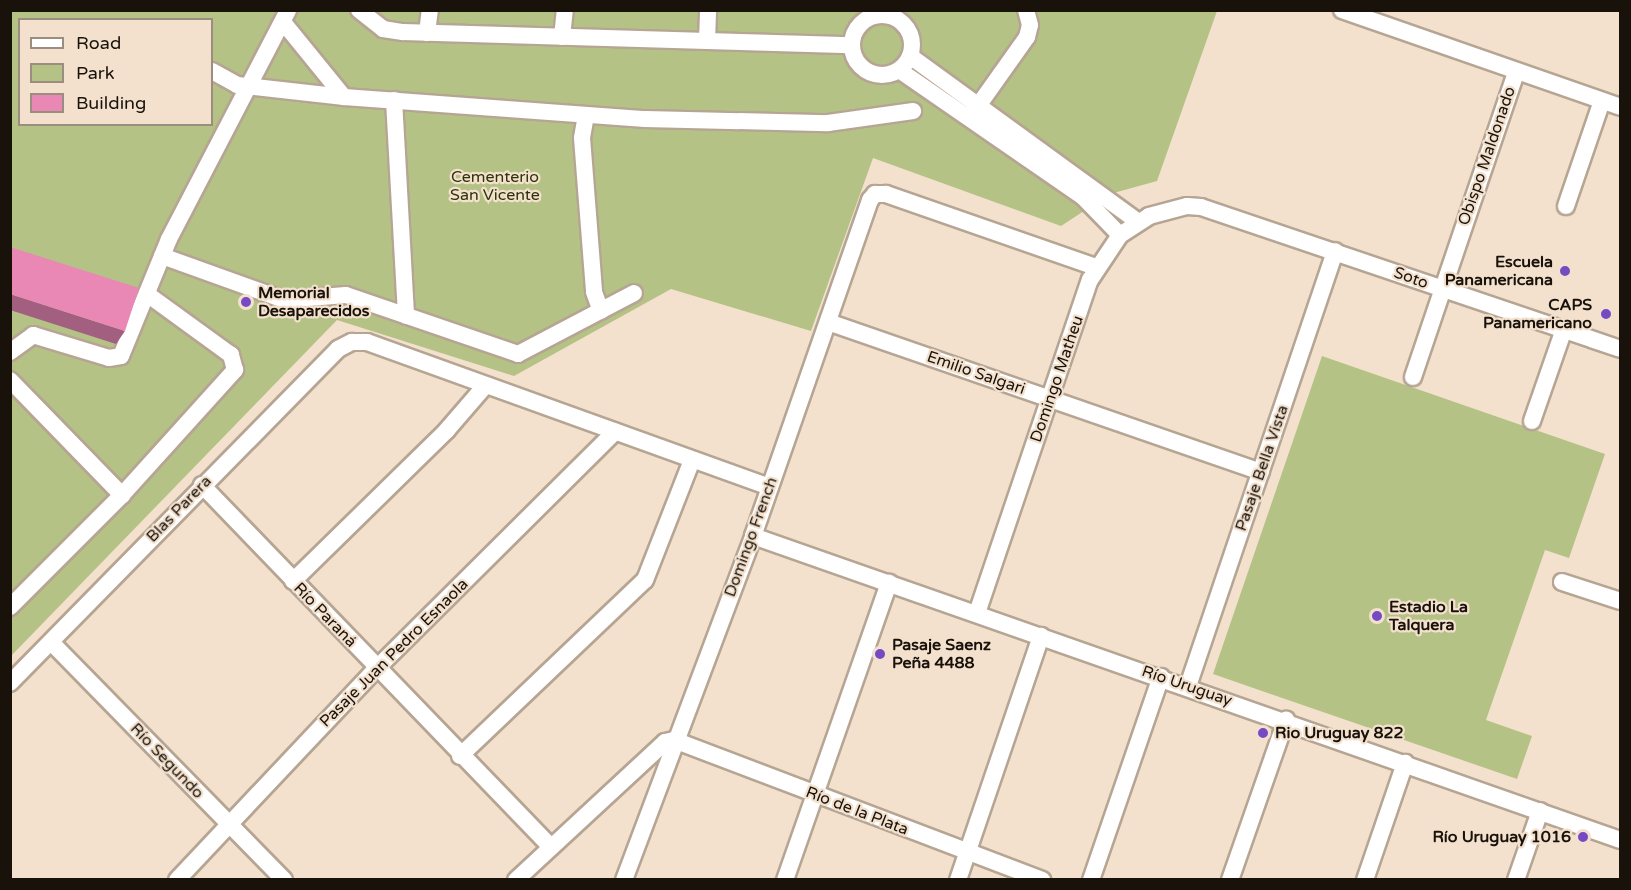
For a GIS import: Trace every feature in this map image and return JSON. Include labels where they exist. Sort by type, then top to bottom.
[{"type":"street","points":[[359,10],[383,29],[427,33],[851,45]]},
{"type":"street","points":[[427,33],[430,10]]},
{"type":"street","points":[[562,37],[565,10]]},
{"type":"street","points":[[707,41],[708,10]]},
{"type":"street","points":[[969,119],[1027,37],[1030,25],[1026,10]]},
{"type":"street","points":[[1342,10],[1380,17],[1516,72],[1620,107]]},
{"type":"street","points":[[877,15],[887,15],[905,25],[912,45],[910,56],[899,70],[872,74],[856,63],[851,45],[858,25],[877,15]]},
{"type":"street","points":[[10,352],[33,335],[116,358],[126,348],[162,256],[285,16],[345,97]]},
{"type":"street","points":[[910,56],[1137,221]]},
{"type":"street","points":[[899,70],[1083,197],[1120,236]]},
{"type":"street","points":[[213,71],[249,87],[345,97],[586,115],[828,123],[913,111]]},
{"type":"street","name":"Obispo Maldonado","points":[[1413,377],[1441,288],[1516,72]]},
{"type":"street","points":[[394,100],[406,316]]},
{"type":"street","points":[[1566,206],[1602,101]]},
{"type":"street","points":[[586,115],[583,150],[594,292],[601,311]]},
{"type":"street","name":"Domingo French","points":[[624,879],[674,740],[753,536],[875,194],[1096,267]]},
{"type":"street","name":"Domingo Matheu","points":[[977,614],[1096,267],[1120,236],[1137,221],[1179,207],[1201,207]]},
{"type":"street","name":"Soto","points":[[1201,207],[1620,349]]},
{"type":"street","name":"Pasaje Bella Vista","points":[[1188,686],[1335,251]]},
{"type":"street","points":[[162,256],[284,300],[338,294],[518,354],[634,293]]},
{"type":"street","points":[[10,607],[122,495],[235,370],[231,355],[147,294]]},
{"type":"street","name":"Emilio Salgari","points":[[828,322],[1261,472]]},
{"type":"street","points":[[1532,421],[1564,329]]},
{"type":"street","name":"Blas Parera","points":[[10,682],[338,349],[352,342],[367,342],[443,368],[485,386]]},
{"type":"street","points":[[10,380],[122,495]]},
{"type":"street","points":[[293,582],[447,430],[485,386],[770,487]]},
{"type":"street","name":"Pasaje Juan Pedro Esnaola","points":[[177,879],[376,669],[615,432]]},
{"type":"street","points":[[460,756],[645,580],[692,460]]},
{"type":"street","name":"Río Paraná","points":[[202,485],[376,669],[550,847]]},
{"type":"street","name":"Río Uruguay","points":[[753,536],[1286,720],[1620,840]]},
{"type":"street","points":[[1563,582],[1620,602]]},
{"type":"street","points":[[785,879],[889,583]]},
{"type":"street","points":[[958,879],[1041,636]]},
{"type":"street","name":"Río Segundo","points":[[51,642],[284,879]]},
{"type":"street","points":[[1091,879],[1161,677]]},
{"type":"street","points":[[1230,879],[1286,720]]},
{"type":"street","points":[[516,879],[665,742],[674,740]]},
{"type":"street","name":"Río de la Plata","points":[[674,740],[967,853],[1042,879]]},
{"type":"street","points":[[1365,879],[1405,763]]},
{"type":"street","points":[[1516,879],[1540,811]]},
{"type":"green space","name":"Cementerio San Vicente","points":[[11,11],[1217,11],[1157,181],[1110,194],[1061,226],[873,158],[811,331],[671,289],[514,376],[337,320],[11,656]]},
{"type":"green space","name":"Estadio La Talquera","points":[[1322,356],[1605,454],[1569,558],[1545,550],[1486,720],[1532,736],[1517,779],[1213,674]]},
{"type":"building","points":[[10,247],[139,288],[125,331],[10,294]]},
{"type":"place","name":"Escuela Panamericana","points":[[1565,271]]},
{"type":"place","name":"Memorial Desaparecidos","points":[[246,302]]},
{"type":"place","name":"CAPS Panamericano","points":[[1606,314]]},
{"type":"place","name":"Estadio La Talquera","points":[[1377,616]]},
{"type":"place","name":"Pasaje Saenz Peña 4488","points":[[880,654]]},
{"type":"place","name":"Rio Uruguay 822","points":[[1263,733]]},
{"type":"place","name":"Río Uruguay 1016","points":[[1583,837]]}]
